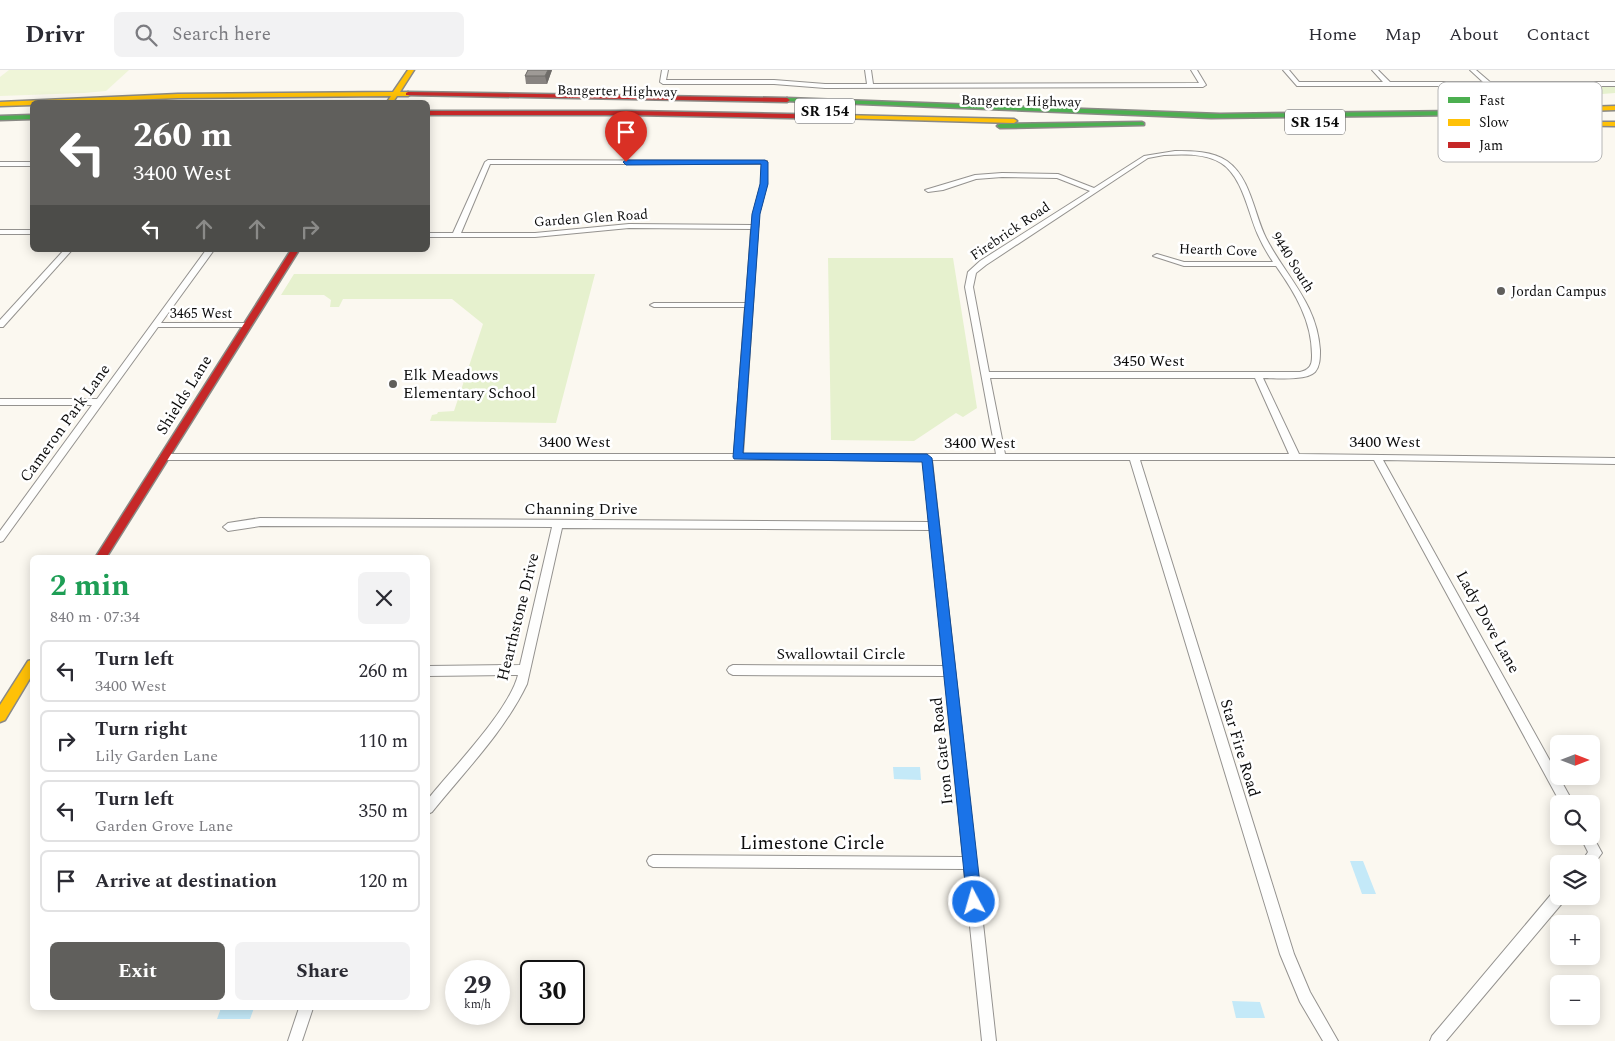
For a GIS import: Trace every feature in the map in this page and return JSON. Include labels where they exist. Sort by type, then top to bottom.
[{"type":"main road","points":[[393,98],[411,70]]},
{"type":"main road","points":[[88,100],[175,96],[393,98],[673,97],[1222,119]]},
{"type":"main road","points":[[1602,101],[1615,100]]},
{"type":"main road","points":[[0,104],[30,103]]},
{"type":"main road","name":"Bangerter Highway","points":[[430,106],[632,106],[1010,116],[1222,119]]},
{"type":"main road","name":"Bangerter Highway","points":[[1602,109],[1615,108]]},
{"type":"main road","points":[[0,111],[30,110]]},
{"type":"main road","name":"Bangerter Highway","points":[[430,113],[622,113],[942,120],[1438,118]]},
{"type":"main road","points":[[1406,118],[1438,115]]},
{"type":"main road","name":"Bangerter Highway","points":[[1406,118],[1438,116]]},
{"type":"main road","points":[[0,118],[30,117]]},
{"type":"main road","name":"Bangerter Highway","points":[[1602,117],[1615,117]]},
{"type":"main road","points":[[1406,118],[1438,119]]},
{"type":"main road","points":[[430,123],[789,123],[1019,126],[1222,119]]},
{"type":"main road","points":[[1602,124],[1615,124]]},
{"type":"main road","points":[[0,125],[30,125]]},
{"type":"main road","name":"Shields Lane","points":[[102,555],[294,252]]},
{"type":"main road","points":[[0,716],[30,668]]},
{"type":"street","points":[[665,70],[662,82],[774,80],[826,86],[1203,86],[1194,70]]},
{"type":"street","points":[[868,70],[870,86]]},
{"type":"street","points":[[1286,70],[1297,84],[1438,84]]},
{"type":"street","points":[[1375,70],[1388,84]]},
{"type":"street","points":[[1473,70],[1486,82]]},
{"type":"street","points":[[1602,84],[1615,84]]},
{"type":"street","name":"Firebrick Road","points":[[1001,458],[970,287],[972,272],[979,265],[1149,156],[1160,154],[1206,155]]},
{"type":"street","name":"9440 South","points":[[1206,155],[1221,160],[1231,169],[1247,198],[1263,239],[1298,292],[1311,323],[1316,361],[1311,371]]},
{"type":"street","points":[[456,235],[488,162],[765,162],[764,184],[758,204],[738,457]]},
{"type":"street","points":[[0,164],[30,164]]},
{"type":"street","points":[[928,190],[943,188],[973,178],[994,175],[1058,176],[1094,190]]},
{"type":"street","name":"Garden Glen Road","points":[[430,235],[549,234],[629,226],[756,227]]},
{"type":"street","points":[[0,232],[30,232]]},
{"type":"street","points":[[0,325],[66,252]]},
{"type":"street","name":"Cameron Park Lane","points":[[0,538],[209,252]]},
{"type":"street","name":"Hearth Cove","points":[[1157,256],[1184,264],[1279,264]]},
{"type":"street","points":[[654,305],[750,305]]},
{"type":"street","points":[[0,313],[11,313]]},
{"type":"street","name":"3465 West","points":[[154,326],[248,325]]},
{"type":"street","name":"3450 West","points":[[986,375],[1294,376],[1311,371]]},
{"type":"street","points":[[1258,376],[1296,458]]},
{"type":"street","points":[[0,402],[99,402]]},
{"type":"street","name":"3400 West","points":[[164,457],[1377,457],[1615,461]]},
{"type":"street","name":"Lady Dove Lane","points":[[1377,457],[1563,795]]},
{"type":"street","name":"Iron Gate Road","points":[[927,458],[989,1041]]},
{"type":"street","name":"Star Fire Road","points":[[1134,458],[1287,954],[1305,998],[1332,1041]]},
{"type":"street","points":[[0,522],[11,522]]},
{"type":"street","name":"Channing Drive","points":[[228,527],[260,522],[934,526]]},
{"type":"street","name":"Hearthstone Drive","points":[[430,805],[514,700],[525,670],[558,524]]},
{"type":"street","points":[[430,671],[525,670]]},
{"type":"street","name":"Swallowtail Circle","points":[[733,670],[950,671]]},
{"type":"street","name":"Limestone Circle","points":[[653,861],[970,863]]},
{"type":"street","points":[[1437,1041],[1551,905]]},
{"type":"street","points":[[295,1041],[305,1010]]},
{"type":"green space","points":[[9,70],[129,70],[106,91],[0,96],[0,77]]},
{"type":"green space","points":[[1602,85],[1615,85],[1615,93],[1602,94]]},
{"type":"green space","points":[[828,258],[953,258],[977,408],[963,417],[956,413],[914,441],[831,440]]},
{"type":"green space","points":[[294,274],[595,274],[556,423],[430,421],[432,415],[438,412],[454,411],[483,324],[452,299],[343,299],[339,307],[330,307],[331,300],[324,295],[281,295]]},
{"type":"water","points":[[893,767],[920,767],[921,780],[894,779]]},
{"type":"water","points":[[1350,861],[1363,861],[1376,894],[1362,894]]},
{"type":"water","points":[[1232,1001],[1260,1002],[1265,1018],[1236,1018]]},
{"type":"water","points":[[220,1010],[253,1010],[250,1019],[217,1019]]},
{"type":"building","points":[[528,70],[548,70],[545,76],[525,76]]},
{"type":"traffic: fast","points":[[787,100],[1223,116]]},
{"type":"traffic: fast","points":[[1211,116],[1438,113]]},
{"type":"traffic: fast","points":[[0,118],[30,117]]},
{"type":"traffic: fast","points":[[1000,126],[1142,124]]},
{"type":"traffic: slow","points":[[391,100],[411,70]]},
{"type":"traffic: slow","points":[[89,100],[178,96],[408,94]]},
{"type":"traffic: slow","points":[[0,104],[30,103]]},
{"type":"traffic: slow","points":[[1602,108],[1615,108]]},
{"type":"traffic: slow","points":[[839,117],[1014,121]]},
{"type":"traffic: slow","points":[[1602,124],[1615,124]]},
{"type":"traffic: slow","points":[[0,716],[30,668]]},
{"type":"traffic: jam","points":[[408,94],[787,100]]},
{"type":"traffic: jam","points":[[430,113],[631,113],[839,117]]},
{"type":"traffic: jam","points":[[102,555],[294,252]]},
{"type":"place","name":"Jordan Campus","points":[[1501,291]]},
{"type":"place","name":"Elk Meadows Elementary School","points":[[393,384]]},
{"type":"route","points":[[626,162],[765,162],[764,184],[756,214],[738,457],[927,458],[974,902]]}]
